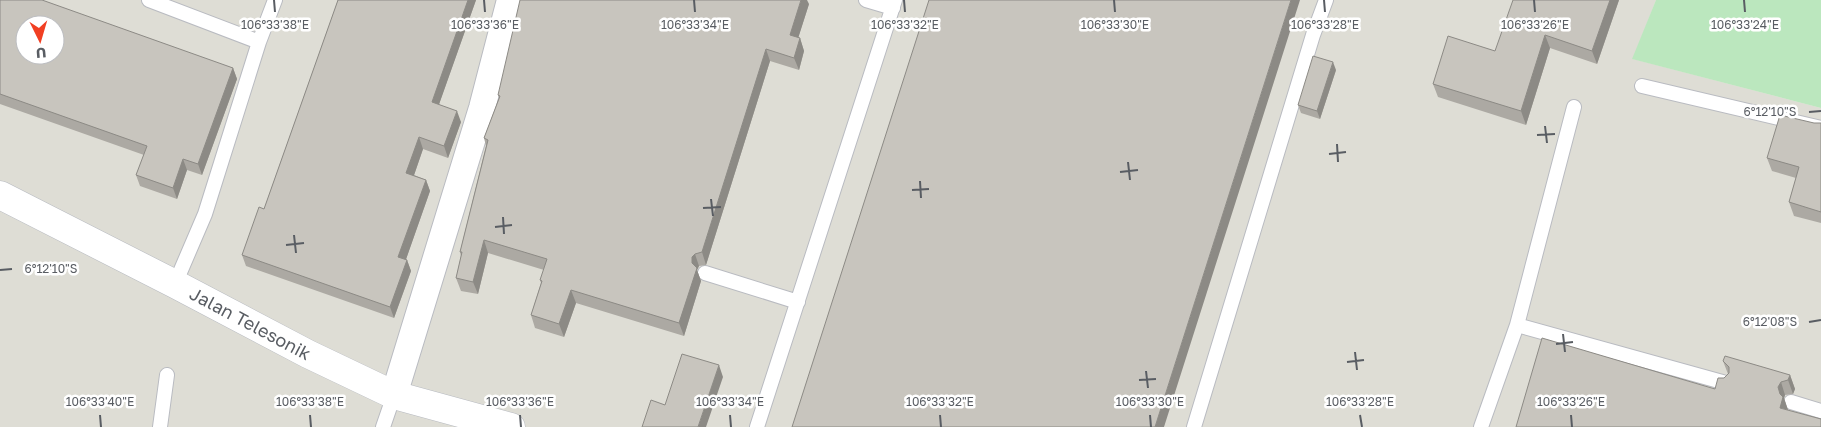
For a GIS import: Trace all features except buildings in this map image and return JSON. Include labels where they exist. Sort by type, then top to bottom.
[{"type":"street","points":[[394,395],[482,108],[510,0]]},
{"type":"street","name":"Jalan Telesonik","points":[[0,195],[308,354],[394,395],[510,427]]},
{"type":"lane","points":[[149,0],[259,42]]},
{"type":"lane","points":[[175,284],[205,214],[259,42],[275,0]]},
{"type":"lane","points":[[757,427],[894,4],[866,0]]},
{"type":"lane","points":[[1194,427],[1313,35],[1326,0]]},
{"type":"lane","points":[[1642,86],[1821,128]]},
{"type":"lane","points":[[1481,427],[1517,325],[1574,107]]},
{"type":"lane","points":[[706,273],[798,302]]},
{"type":"lane","points":[[1517,325],[1726,383]]},
{"type":"lane","points":[[160,427],[167,375]]},
{"type":"lane","points":[[383,427],[394,395]]},
{"type":"lane","points":[[1791,402],[1821,411]]},
{"type":"shaded area","points":[[0,0],[1656,0],[1633,59],[1821,108],[1821,427],[0,427]]},
{"type":"green space","points":[[1656,0],[1821,0],[1821,108],[1632,59]]}]
